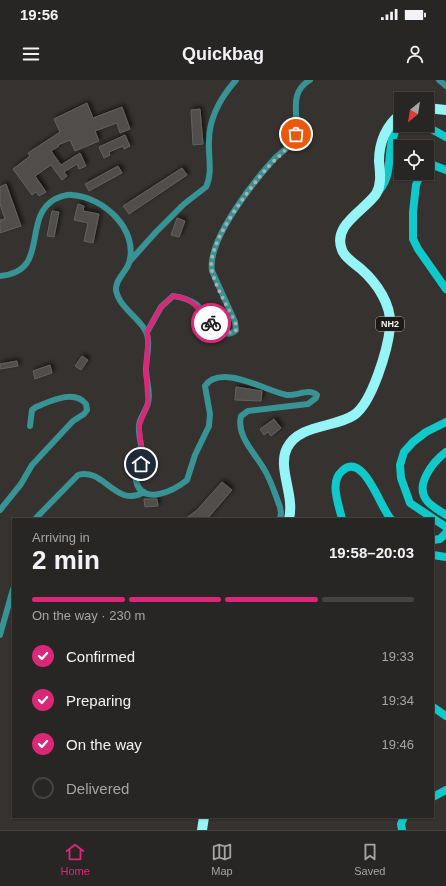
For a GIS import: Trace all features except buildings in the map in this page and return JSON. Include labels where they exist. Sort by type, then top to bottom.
[{"type":"highway","points":[[434,109],[446,110]]},
{"type":"highway","points":[[375,194],[379,185],[379,160],[383,138],[388,126],[394,120]]},
{"type":"highway","name":"NH2","points":[[289,518],[291,502],[284,459],[287,448],[293,440],[302,434],[344,420],[359,411],[365,405],[388,341],[390,318],[378,287],[369,276],[342,251],[340,241],[349,221],[375,194]]},
{"type":"highway","points":[[202,830],[204,818]]},
{"type":"main road","points":[[434,130],[446,137]]},
{"type":"main road","points":[[375,194],[384,186],[388,172],[392,137],[395,132]]},
{"type":"main road","points":[[434,165],[446,170]]},
{"type":"main road","points":[[418,180],[416,185],[413,212],[414,239],[418,249],[446,289]]},
{"type":"main road","points":[[432,518],[410,503],[401,478],[400,465],[404,452],[413,442],[426,432],[446,422]]},
{"type":"main road","points":[[446,452],[434,463],[425,478],[422,489],[428,503],[446,514]]},
{"type":"main road","points":[[342,518],[337,496],[336,480],[340,472],[347,468],[355,467],[362,471],[367,478],[381,507],[389,518]]},
{"type":"main road","points":[[434,519],[446,527]]},
{"type":"main road","points":[[434,540],[440,539],[446,532]]},
{"type":"main road","points":[[434,555],[446,556]]},
{"type":"main road","points":[[434,708],[446,716]]},
{"type":"main road","points":[[434,796],[446,790]]},
{"type":"main road","points":[[402,830],[401,824],[404,818]]},
{"type":"street","points":[[236,80],[220,100],[213,118],[208,140],[209,179],[206,187],[184,204],[156,232],[129,263],[116,288],[117,295],[121,303],[147,332],[148,338],[146,371],[148,403],[139,426],[142,458],[136,477],[136,482],[144,492],[153,495],[168,492],[187,480],[195,455],[209,426],[210,414],[205,386],[209,380],[222,376],[250,382],[288,395],[308,391],[314,392],[317,395],[316,398],[308,404],[248,411],[241,416],[240,426],[242,432],[255,457],[264,469],[280,507],[280,518]]},
{"type":"street","points":[[147,332],[161,307],[173,296],[186,299],[197,306],[208,320],[221,331],[232,333],[236,330],[235,322],[218,288],[212,271],[211,265],[214,250],[221,232],[265,170],[295,139],[296,96],[304,84],[310,80]]},
{"type":"street","points":[[439,80],[446,86]]},
{"type":"street","points":[[0,276],[9,275],[23,268],[31,255],[38,224],[45,208],[53,200],[62,196],[72,195],[96,203],[110,212],[120,223],[130,242],[129,263]]},
{"type":"street","points":[[0,510],[21,484],[32,465],[73,421],[84,414],[87,410],[86,404],[77,396],[71,396],[36,406],[32,410],[30,426]]},
{"type":"street","points":[[36,518],[78,476],[82,474],[90,474],[124,495],[137,496],[144,492]]},
{"type":"street","points":[[0,635],[12,593]]},
{"type":"way so far","points":[[211,323],[221,331],[228,333],[235,332],[237,327],[218,288],[212,271],[211,265],[214,250],[221,232],[265,170],[293,142],[296,134]]},
{"type":"route","points":[[141,464],[142,452],[139,426],[140,420],[148,403],[146,371],[148,348],[147,332],[161,307],[173,296],[191,301],[202,311],[211,323]]}]
